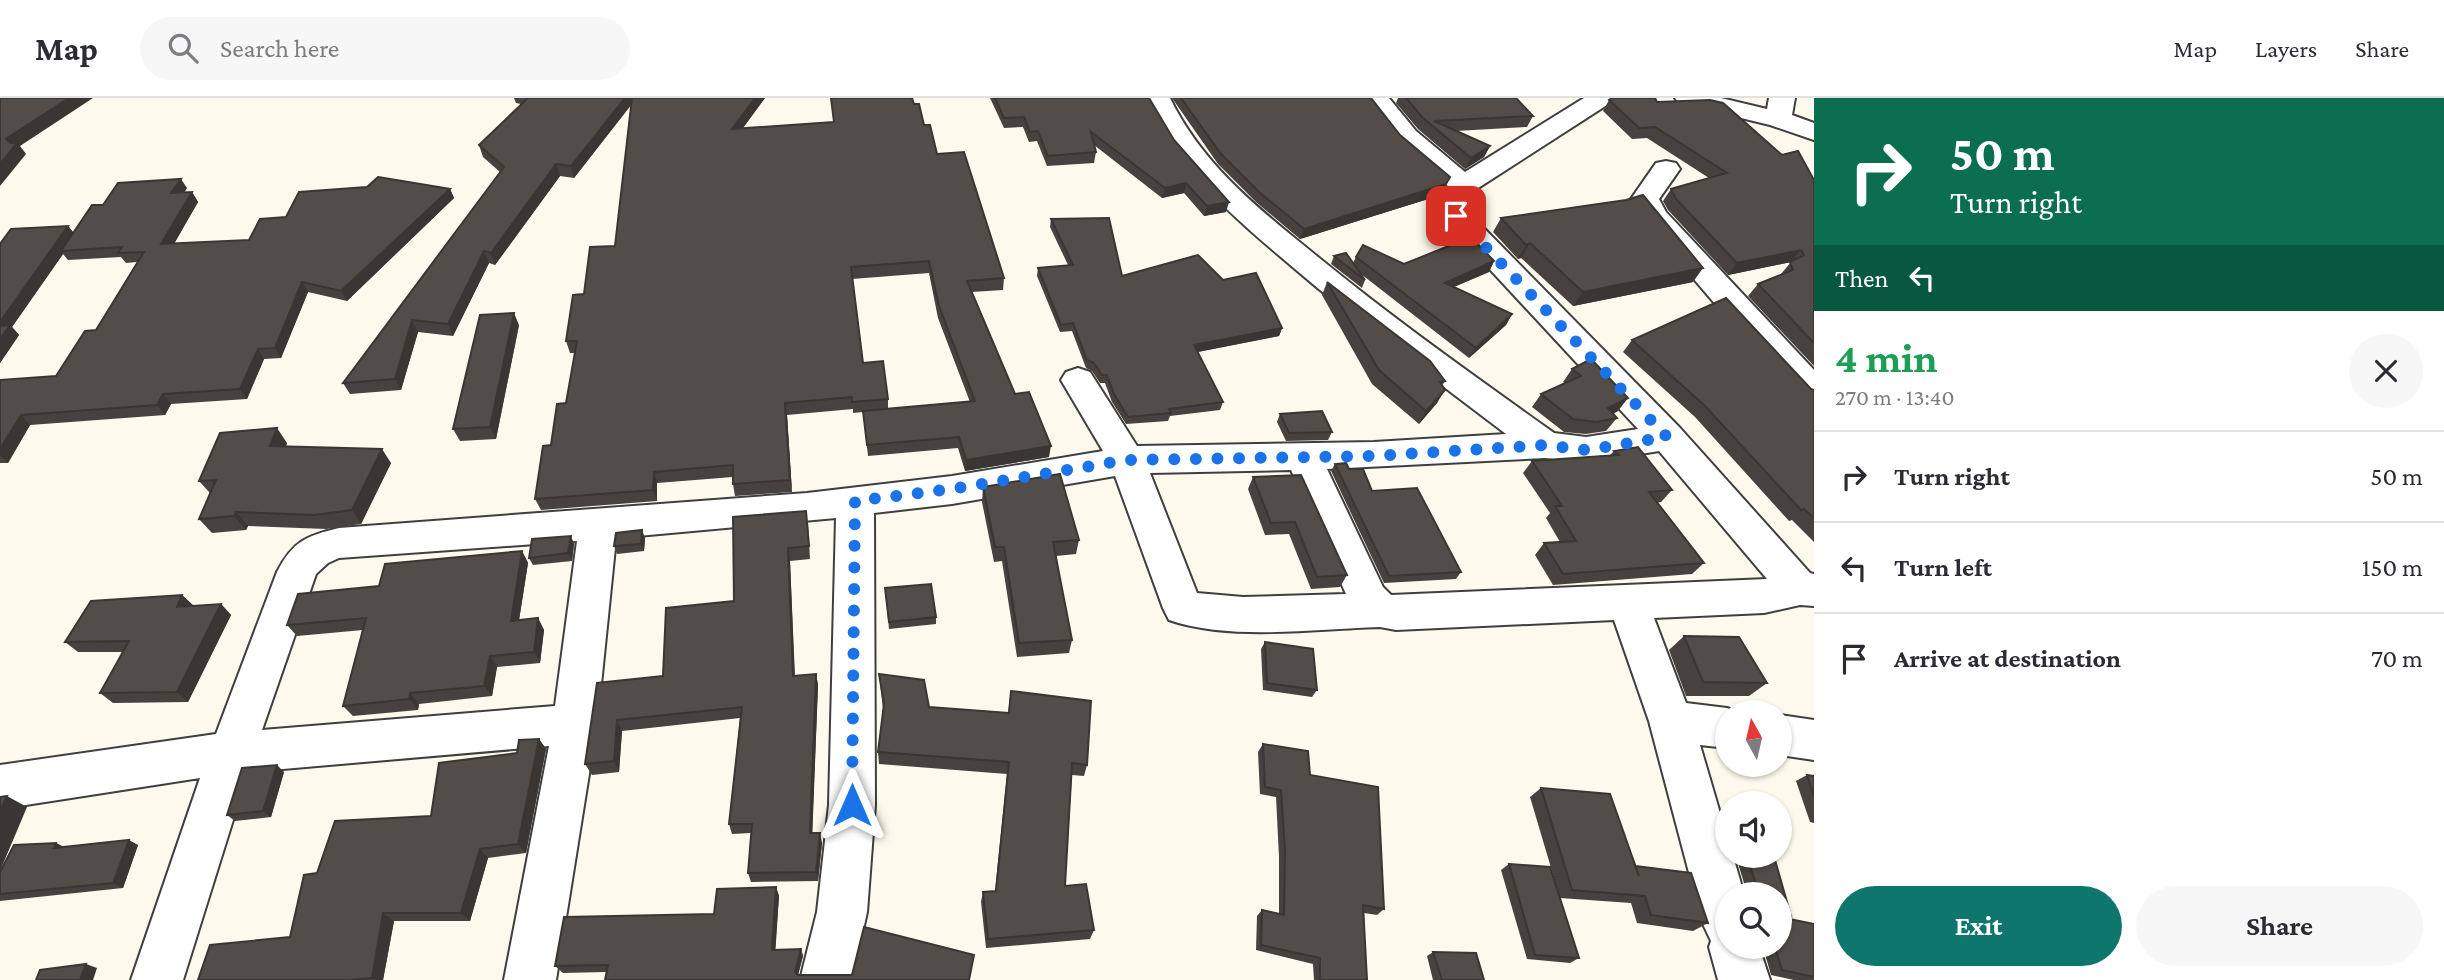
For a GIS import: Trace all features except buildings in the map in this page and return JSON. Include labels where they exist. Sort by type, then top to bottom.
[{"type":"street","points":[[1157,98],[1169,127],[1190,157],[1225,193],[1337,289],[1545,445]]},
{"type":"street","points":[[1376,98],[1407,136],[1464,185]]},
{"type":"street","points":[[1601,98],[1464,185],[1452,205],[1461,223],[1667,437],[1807,589]]},
{"type":"street","points":[[1688,98],[1780,109],[1814,132]]},
{"type":"street","points":[[1666,169],[1645,199],[1654,216],[1814,391]]},
{"type":"street","points":[[1078,380],[1127,460],[1183,608],[1243,614],[1380,610],[1396,613],[1764,596],[1807,589]]},
{"type":"street","points":[[157,980],[231,752],[297,572],[310,552],[339,543],[598,525],[855,501],[952,489],[1127,460],[1303,457],[1545,445],[1586,450],[1667,437]]},
{"type":"street","points":[[1303,457],[1368,598],[1380,610]]},
{"type":"street","points":[[826,980],[842,912],[852,805],[855,501]]},
{"type":"street","points":[[530,980],[575,724],[598,525]]},
{"type":"street","points":[[1628,603],[1671,721],[1716,882]]},
{"type":"street","points":[[1671,721],[1715,726]]},
{"type":"street","points":[[0,787],[231,752],[575,724]]},
{"type":"street","points":[[1792,737],[1814,740]]},
{"type":"street","points":[[1738,959],[1744,980]]},
{"type":"route","points":[[852,805],[855,501],[952,489],[1127,460],[1374,456],[1545,445],[1586,450],[1667,437],[1496,262],[1456,216]]}]
